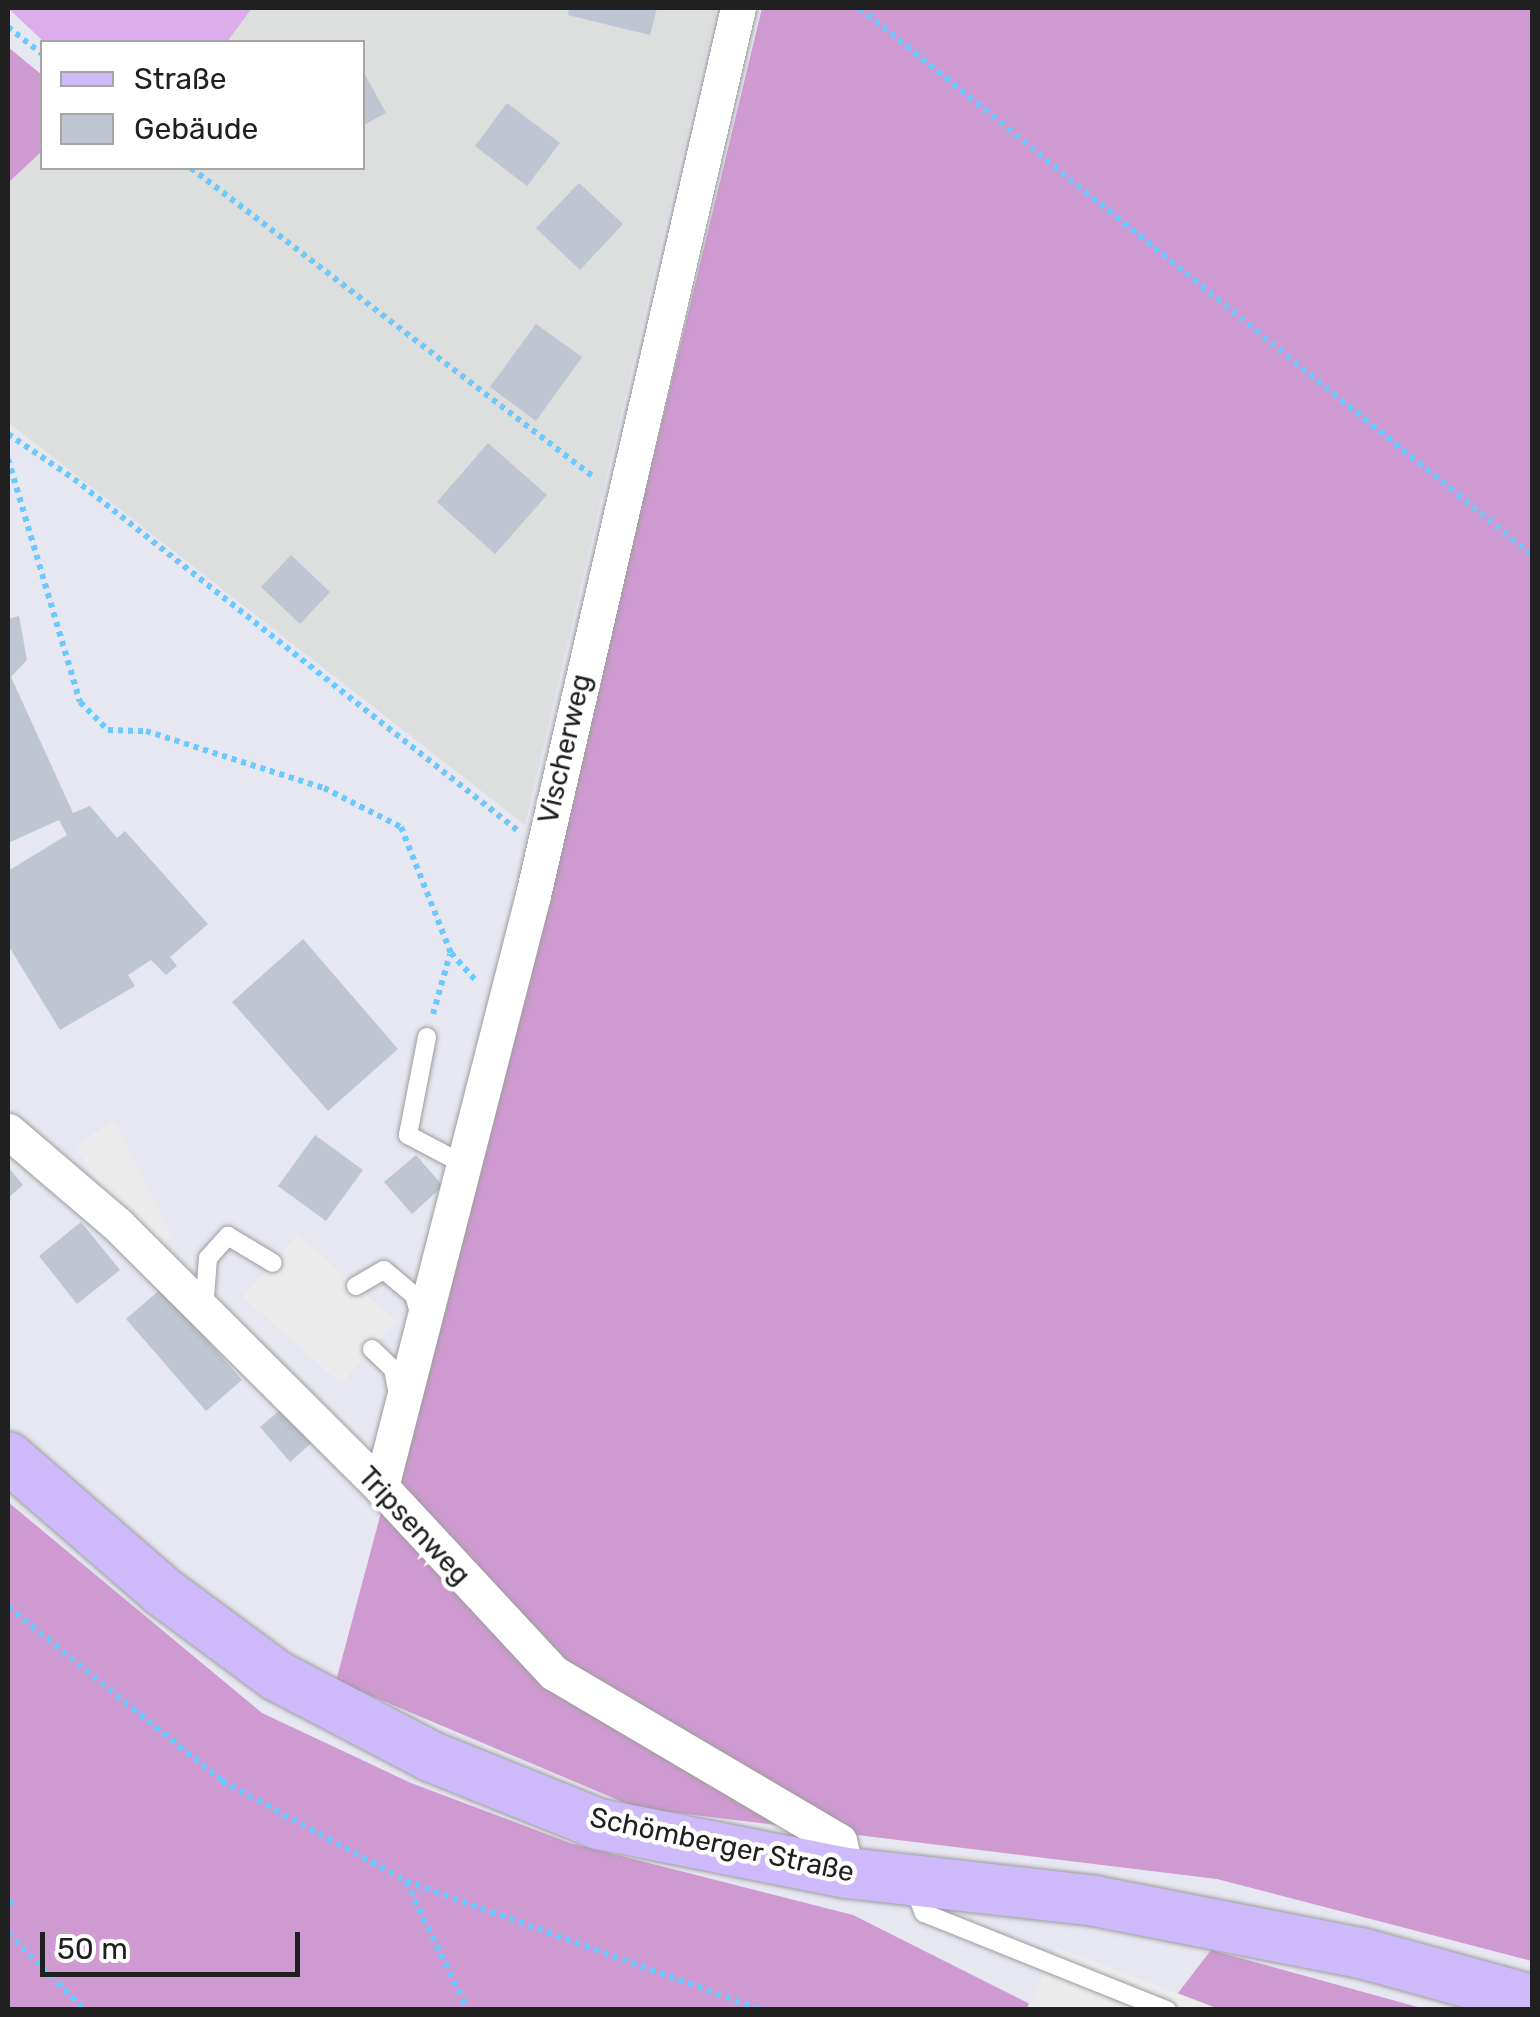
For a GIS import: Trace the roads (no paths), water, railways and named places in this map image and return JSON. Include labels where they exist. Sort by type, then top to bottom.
[{"type":"main road","name":"Schömberger Straße","points":[[8,1457],[162,1591],[277,1676],[432,1758],[599,1824],[847,1873],[1114,1905],[1362,1953],[1532,2000]]},
{"type":"street","name":"Vischerweg","points":[[382,1488],[425,1332],[461,1163],[503,1012],[738,8]]},
{"type":"street","name":"Tripsenweg","points":[[8,1131],[204,1311],[382,1488],[554,1673],[840,1840],[847,1873]]},
{"type":"lane","points":[[427,1038],[408,1135],[461,1163]]},
{"type":"lane","points":[[204,1311],[208,1258],[228,1236],[273,1262]]},
{"type":"lane","points":[[356,1286],[384,1270],[414,1295],[425,1332]]},
{"type":"lane","points":[[372,1348],[393,1369],[402,1414]]},
{"type":"lane","points":[[911,1880],[924,1913],[1167,2010]]}]
